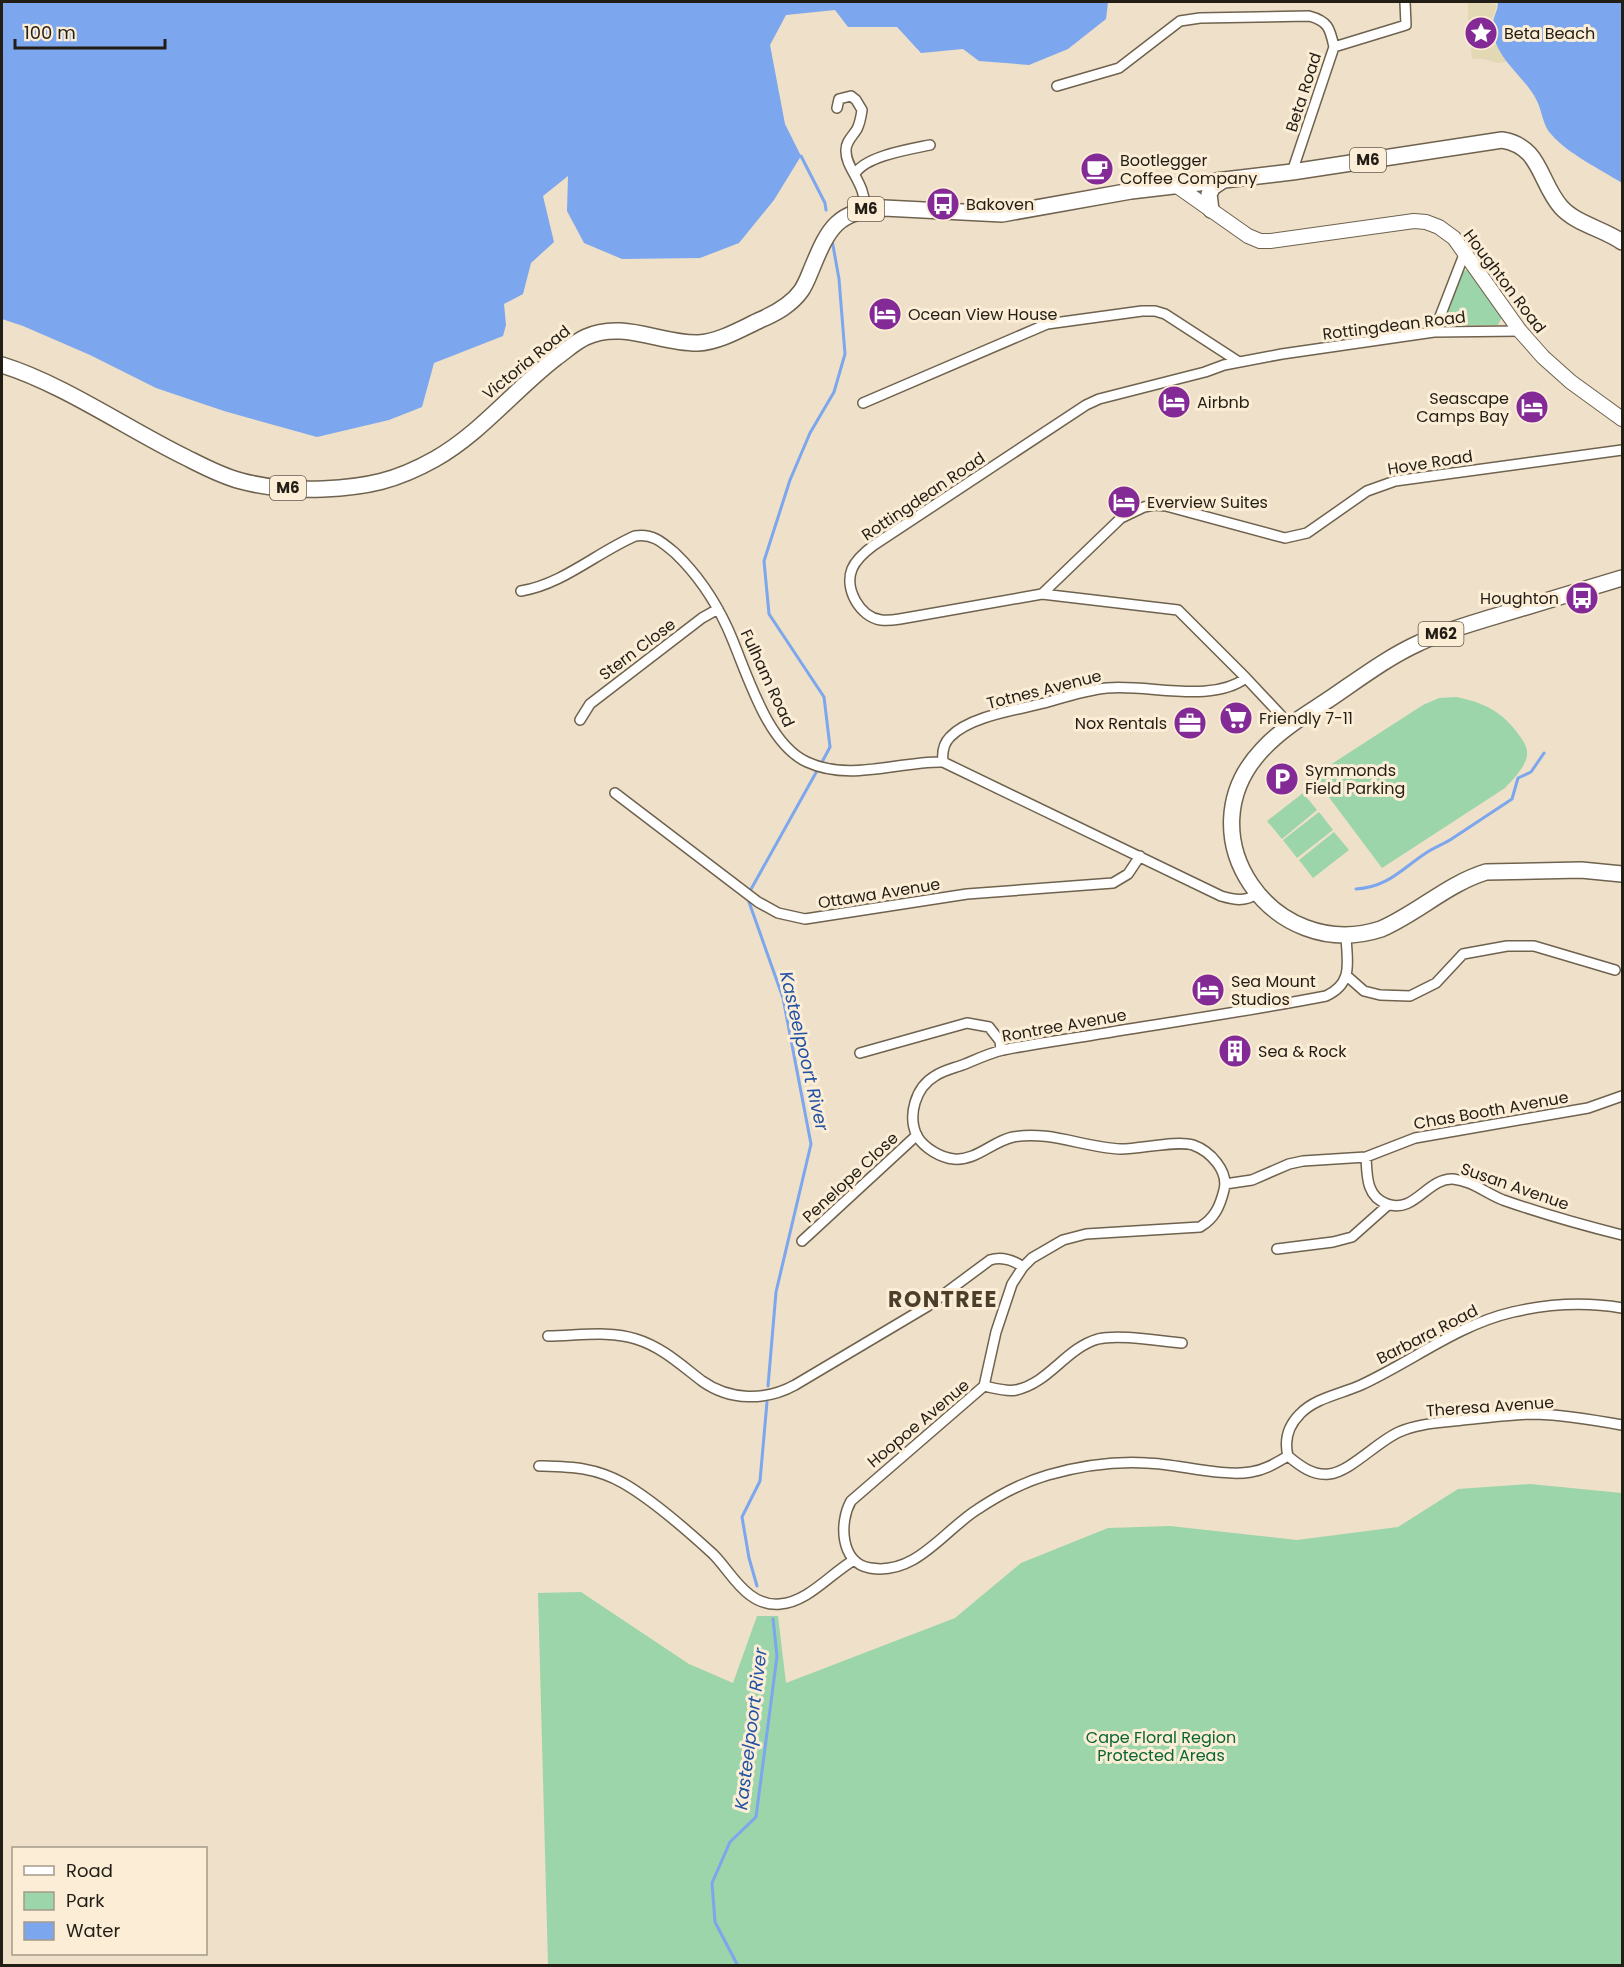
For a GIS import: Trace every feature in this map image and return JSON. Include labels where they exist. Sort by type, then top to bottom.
[{"type":"main road","name":"Victoria Road","points":[[2,365],[72,396],[147,438],[215,472],[265,487],[345,488],[390,481],[420,467],[454,446],[547,365],[577,341],[590,335],[626,331],[682,342],[706,342],[776,313],[788,305],[801,290],[825,237],[833,225],[849,214],[865,209],[1002,214],[1131,191],[1292,172],[1489,140],[1513,141],[1528,151],[1561,207],[1576,218],[1623,242]]},
{"type":"main road","points":[[1211,210],[1209,194],[1216,184],[1222,181]]},
{"type":"main road","name":"M62","points":[[1623,578],[1459,627],[1419,643],[1291,726],[1264,748],[1252,761],[1242,779],[1232,824],[1236,852],[1245,875],[1257,894],[1271,909],[1300,927],[1316,932],[1346,936],[1368,933],[1392,925],[1455,885],[1486,872],[1581,870],[1623,874]]},
{"type":"street","points":[[1334,47],[1406,25],[1405,2]]},
{"type":"street","name":"Beta Road","points":[[1057,86],[1119,68],[1172,26],[1190,18],[1309,16],[1324,22],[1328,27],[1334,47],[1292,172]]},
{"type":"street","points":[[837,108],[839,99],[851,96],[862,110],[858,128],[847,143],[846,151],[863,192],[865,209]]},
{"type":"street","points":[[855,174],[859,168],[869,162],[893,153],[930,144]]},
{"type":"street","name":"Houghton Road","points":[[1177,186],[1248,236],[1260,240],[1270,241],[1414,221],[1426,222],[1439,227],[1454,238],[1520,331],[1543,357],[1571,382],[1623,419]]},
{"type":"street","points":[[1434,332],[1465,252]]},
{"type":"street","points":[[863,403],[1047,324],[1142,311],[1165,314],[1239,362]]},
{"type":"street","name":"Rottingdean Road","points":[[1291,726],[1178,610],[1042,594],[900,619],[882,620],[869,615],[859,606],[851,592],[850,578],[856,562],[874,545],[1086,405],[1099,399],[1171,382],[1239,362],[1282,354],[1434,332],[1520,331]]},
{"type":"street","name":"Hove Road","points":[[1042,594],[1121,518],[1144,507],[1166,506],[1285,538],[1307,533],[1367,491],[1395,481],[1623,450]]},
{"type":"street","name":"Fulham Road","points":[[520,591],[536,589],[550,583],[627,539],[642,535],[657,538],[678,556],[705,586],[718,609],[770,726],[783,744],[797,756],[816,765],[844,770],[943,762],[1221,896],[1236,900],[1248,899],[1257,894]]},
{"type":"street","name":"Stern Close","points":[[580,720],[590,704],[702,618],[718,609]]},
{"type":"street","name":"Totnes Avenue","points":[[943,762],[944,745],[950,737],[982,719],[1088,691],[1122,687],[1212,691],[1228,688],[1246,678]]},
{"type":"street","name":"Ottawa Avenue","points":[[615,793],[758,902],[778,913],[805,919],[967,894],[1113,883],[1128,874],[1140,856]]},
{"type":"street","points":[[1346,936],[1347,976],[1364,991],[1380,995],[1410,996],[1436,983],[1463,954],[1507,946],[1534,946],[1615,970]]},
{"type":"street","name":"Rontree Avenue","points":[[917,1135],[913,1114],[914,1104],[926,1083],[935,1075],[1001,1050],[1326,996],[1337,989],[1347,976]]},
{"type":"street","points":[[860,1053],[967,1023],[989,1027],[1000,1041],[1001,1050]]},
{"type":"street","name":"Chas Booth Avenue","points":[[1226,1184],[1252,1180],[1289,1164],[1366,1157],[1415,1138],[1588,1108],[1623,1096]]},
{"type":"street","points":[[548,1336],[610,1334],[633,1338],[658,1348],[702,1381],[719,1390],[742,1396],[768,1396],[795,1385],[928,1306],[990,1260],[996,1258],[1009,1260],[1023,1267],[1053,1245],[1086,1234],[1200,1227],[1213,1218],[1226,1184],[1221,1170],[1211,1156],[1185,1143],[1117,1149],[1046,1136],[1011,1137],[967,1158],[956,1160],[938,1154],[917,1135]]},
{"type":"street","name":"Penelope Close","points":[[802,1241],[917,1135]]},
{"type":"street","points":[[1278,1249],[1333,1242],[1352,1237],[1388,1205],[1373,1195],[1369,1186],[1366,1157]]},
{"type":"street","name":"Susan Avenue","points":[[1388,1205],[1412,1202],[1438,1182],[1450,1179],[1474,1184],[1497,1198],[1552,1217],[1623,1235]]},
{"type":"street","name":"Hoopoe Avenue","points":[[854,1560],[848,1553],[845,1510],[851,1501],[984,1386],[1003,1306],[1012,1284],[1023,1267]]},
{"type":"street","name":"Barbara Road","points":[[1288,1456],[1287,1434],[1293,1422],[1309,1406],[1361,1385],[1470,1326],[1492,1318],[1536,1308],[1596,1305],[1623,1308]]},
{"type":"street","points":[[984,1386],[1008,1391],[1024,1387],[1041,1378],[1076,1349],[1101,1339],[1182,1343]]},
{"type":"street","name":"Theresa Avenue","points":[[1288,1456],[1298,1465],[1310,1471],[1331,1474],[1342,1470],[1399,1432],[1425,1425],[1533,1414],[1568,1416],[1623,1425]]},
{"type":"street","points":[[539,1466],[592,1469],[624,1484],[655,1506],[713,1554],[742,1589],[757,1600],[782,1604],[798,1599],[854,1560],[862,1566],[873,1569],[907,1564],[924,1554],[977,1509],[1043,1477],[1080,1467],[1122,1462],[1147,1462],[1238,1473],[1263,1469],[1288,1456]]},
{"type":"green space","points":[[1469,270],[1502,317],[1498,325],[1447,326],[1444,324],[1461,273]]},
{"type":"green space","points":[[1456,697],[1484,705],[1506,720],[1525,745],[1527,757],[1525,762],[1505,788],[1382,868],[1313,776],[1423,705],[1439,698]]},
{"type":"green space","points":[[1303,793],[1317,810],[1282,839],[1267,821]]},
{"type":"green space","points":[[1319,812],[1333,830],[1297,858],[1283,840]]},
{"type":"green space","points":[[1334,832],[1349,850],[1313,878],[1299,860]]},
{"type":"green space","name":"Cape Floral Region Protected Areas","points":[[1530,1484],[1622,1493],[1622,1965],[548,1965],[538,1593],[581,1592],[689,1664],[733,1683],[757,1616],[778,1616],[786,1683],[955,1618],[1021,1563],[1108,1528],[1170,1526],[1297,1540],[1398,1527],[1458,1489]]},
{"type":"sand","name":"Beta Beach","points":[[1468,2],[1486,2],[1497,5],[1491,25],[1497,47],[1507,61],[1499,63],[1472,58]]},
{"type":"water","points":[[2,2],[1108,2],[1106,19],[1068,49],[1029,65],[979,61],[963,49],[921,53],[897,27],[848,27],[835,10],[786,15],[770,45],[785,124],[801,156],[774,200],[739,243],[700,258],[622,259],[584,243],[567,211],[568,176],[543,196],[554,242],[531,263],[523,294],[504,304],[506,325],[503,336],[434,363],[422,407],[389,420],[317,437],[224,411],[156,388],[90,355],[2,319]]},
{"type":"water","points":[[1498,2],[1622,2],[1622,183],[1575,155],[1548,131],[1532,92],[1500,52],[1496,42],[1493,27]]},
{"type":"waterway","name":"Kasteelpoort River","points":[[801,156],[825,203],[826,210]]},
{"type":"waterway","name":"Kasteelpoort River","points":[[821,764],[830,747],[824,697],[769,614],[764,561],[790,480],[810,433],[834,392],[845,354],[839,279],[832,240]]},
{"type":"waterway","points":[[1356,889],[1378,885],[1395,876],[1429,851],[1450,840],[1512,799],[1518,778],[1531,772],[1544,753]]},
{"type":"waterway","name":"Kasteelpoort River","points":[[750,891],[818,769]]},
{"type":"waterway","name":"Kasteelpoort River","points":[[749,902],[783,998],[811,1144],[776,1292],[768,1386]]},
{"type":"waterway","name":"Kasteelpoort River","points":[[757,1586],[749,1558],[742,1517],[760,1481],[767,1402]]},
{"type":"waterway","name":"Kasteelpoort River","points":[[738,1966],[715,1922],[712,1883],[730,1842],[756,1817],[777,1656],[773,1619]]},
{"type":"place","name":"Beta Beach","points":[[1481,33]]},
{"type":"place","name":"Bootlegger Coffee Company","points":[[1097,169]]},
{"type":"place","name":"Bakoven","points":[[943,204]]},
{"type":"place","name":"Ocean View House","points":[[885,314]]},
{"type":"place","name":"Airbnb","points":[[1174,402]]},
{"type":"place","name":"Seascape Camps Bay","points":[[1532,407]]},
{"type":"place","name":"Everview Suites","points":[[1124,502]]},
{"type":"place","name":"Houghton","points":[[1582,598]]},
{"type":"place","name":"Friendly 7-11","points":[[1236,718]]},
{"type":"place","name":"Nox Rentals","points":[[1190,723]]},
{"type":"place","name":"Symmonds Field Parking","points":[[1282,779]]},
{"type":"place","name":"Sea Mount Studios","points":[[1208,990]]},
{"type":"place","name":"Sea & Rock","points":[[1235,1051]]},
{"type":"district","name":"RONTREE","points":[[943,1299]]}]
